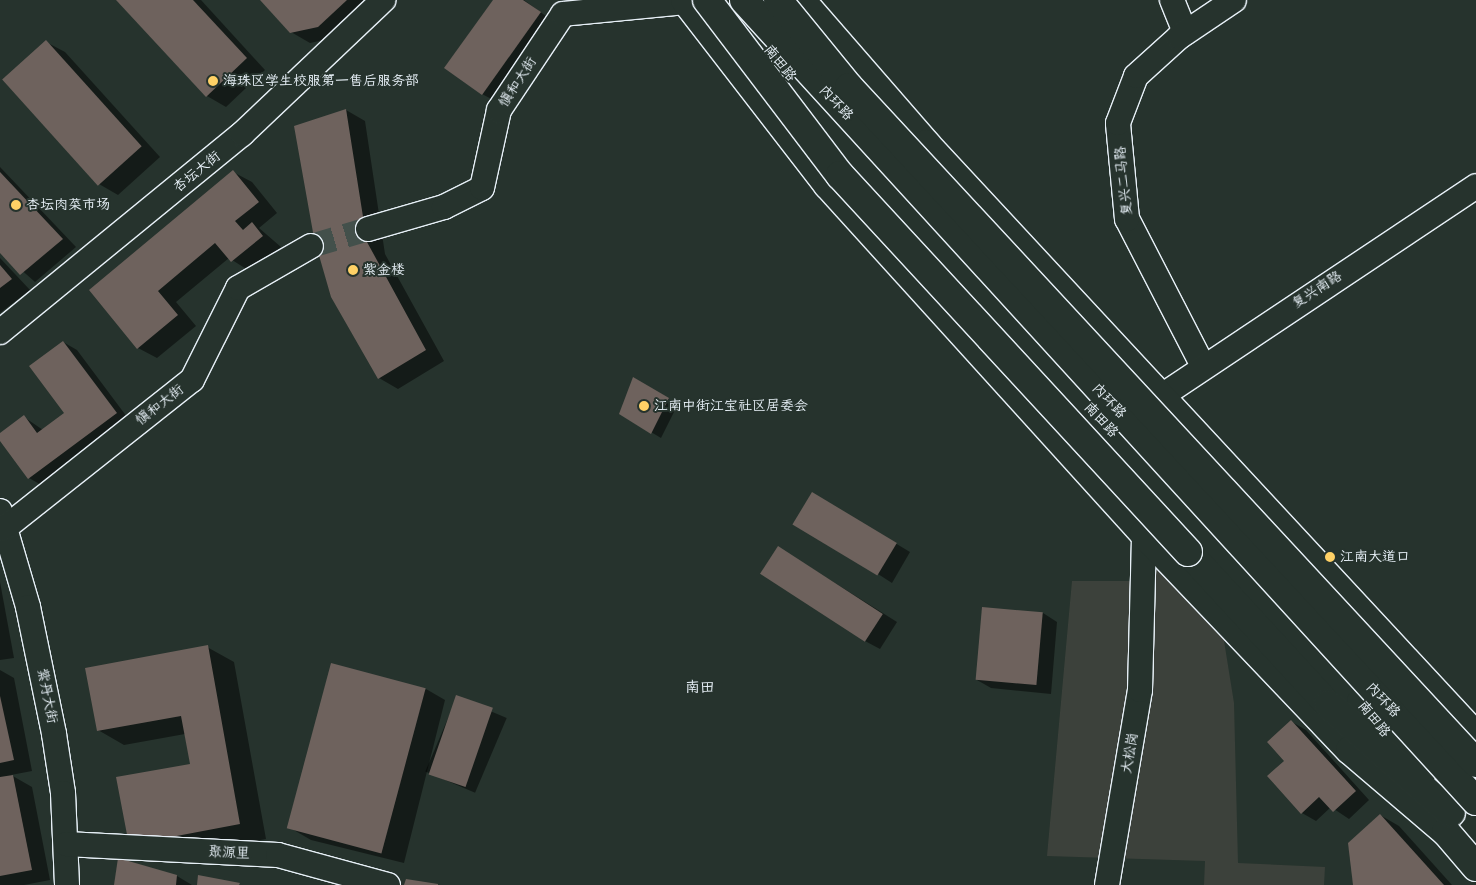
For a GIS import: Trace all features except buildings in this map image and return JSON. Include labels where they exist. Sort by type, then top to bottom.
[{"type":"main road","name":"南田路","points":[[730,0],[824,116],[1361,702],[1451,813],[1476,837]]},
{"type":"main road","name":"内环路","points":[[744,0],[1476,801]]},
{"type":"main road","points":[[777,0],[810,44],[865,107],[1432,703],[1476,736]]},
{"type":"main road","name":"内环路","points":[[777,0],[850,86],[1476,764]]},
{"type":"main road","points":[[801,0],[926,144],[1379,630],[1476,764]]},
{"type":"main road","points":[[693,1],[791,140],[828,186],[1144,534],[1350,750],[1446,832],[1476,867]]},
{"type":"main road","points":[[693,1],[840,175],[1328,704],[1451,813],[1476,851]]},
{"type":"main road","points":[[791,140],[784,69],[810,44]]},
{"type":"main road","points":[[865,107],[926,144]]},
{"type":"main road","points":[[824,116],[828,186]]},
{"type":"main road","points":[[1018,395],[1076,393]]},
{"type":"street","name":"杏坛大街","points":[[0,332],[242,134],[383,0]]},
{"type":"street","points":[[1172,0],[1185,32]]},
{"type":"street","name":"复兴二马路","points":[[1203,366],[1127,219],[1118,123],[1136,76],[1185,32],[1234,0]]},
{"type":"street","name":"慎和大街","points":[[368,229],[444,207],[482,188],[499,110],[563,14],[693,1]]},
{"type":"street","name":"复兴南路","points":[[1160,397],[1203,366],[1476,186]]},
{"type":"street","name":"慎和大街","points":[[3,520],[192,380],[238,288],[311,246]]},
{"type":"street","name":"紫丹大街","points":[[3,520],[42,669],[63,793],[67,885]]},
{"type":"street","name":"大松岗","points":[[1107,885],[1140,690],[1144,534]]},
{"type":"street","name":"聚源里","points":[[66,844],[278,855],[388,885]]},
{"type":"shaded area","points":[[1138,536],[1221,622],[1234,703],[1238,863],[1325,867],[1324,885],[1204,885],[1205,861],[1047,856],[1072,581],[1137,581]]},
{"type":"tunnel","points":[[311,246],[368,229]]},
{"type":"place","name":"海珠区学生校服第一售后服务部","points":[[213,81]]},
{"type":"place","name":"杏坛肉菜市场","points":[[16,205]]},
{"type":"place","name":"紫金楼","points":[[353,270]]},
{"type":"place","name":"江南中街江宝社区居委会","points":[[644,406]]},
{"type":"place","name":"江南大道口","points":[[1330,557]]},
{"type":"district","name":"南田","points":[[700,688]]}]
